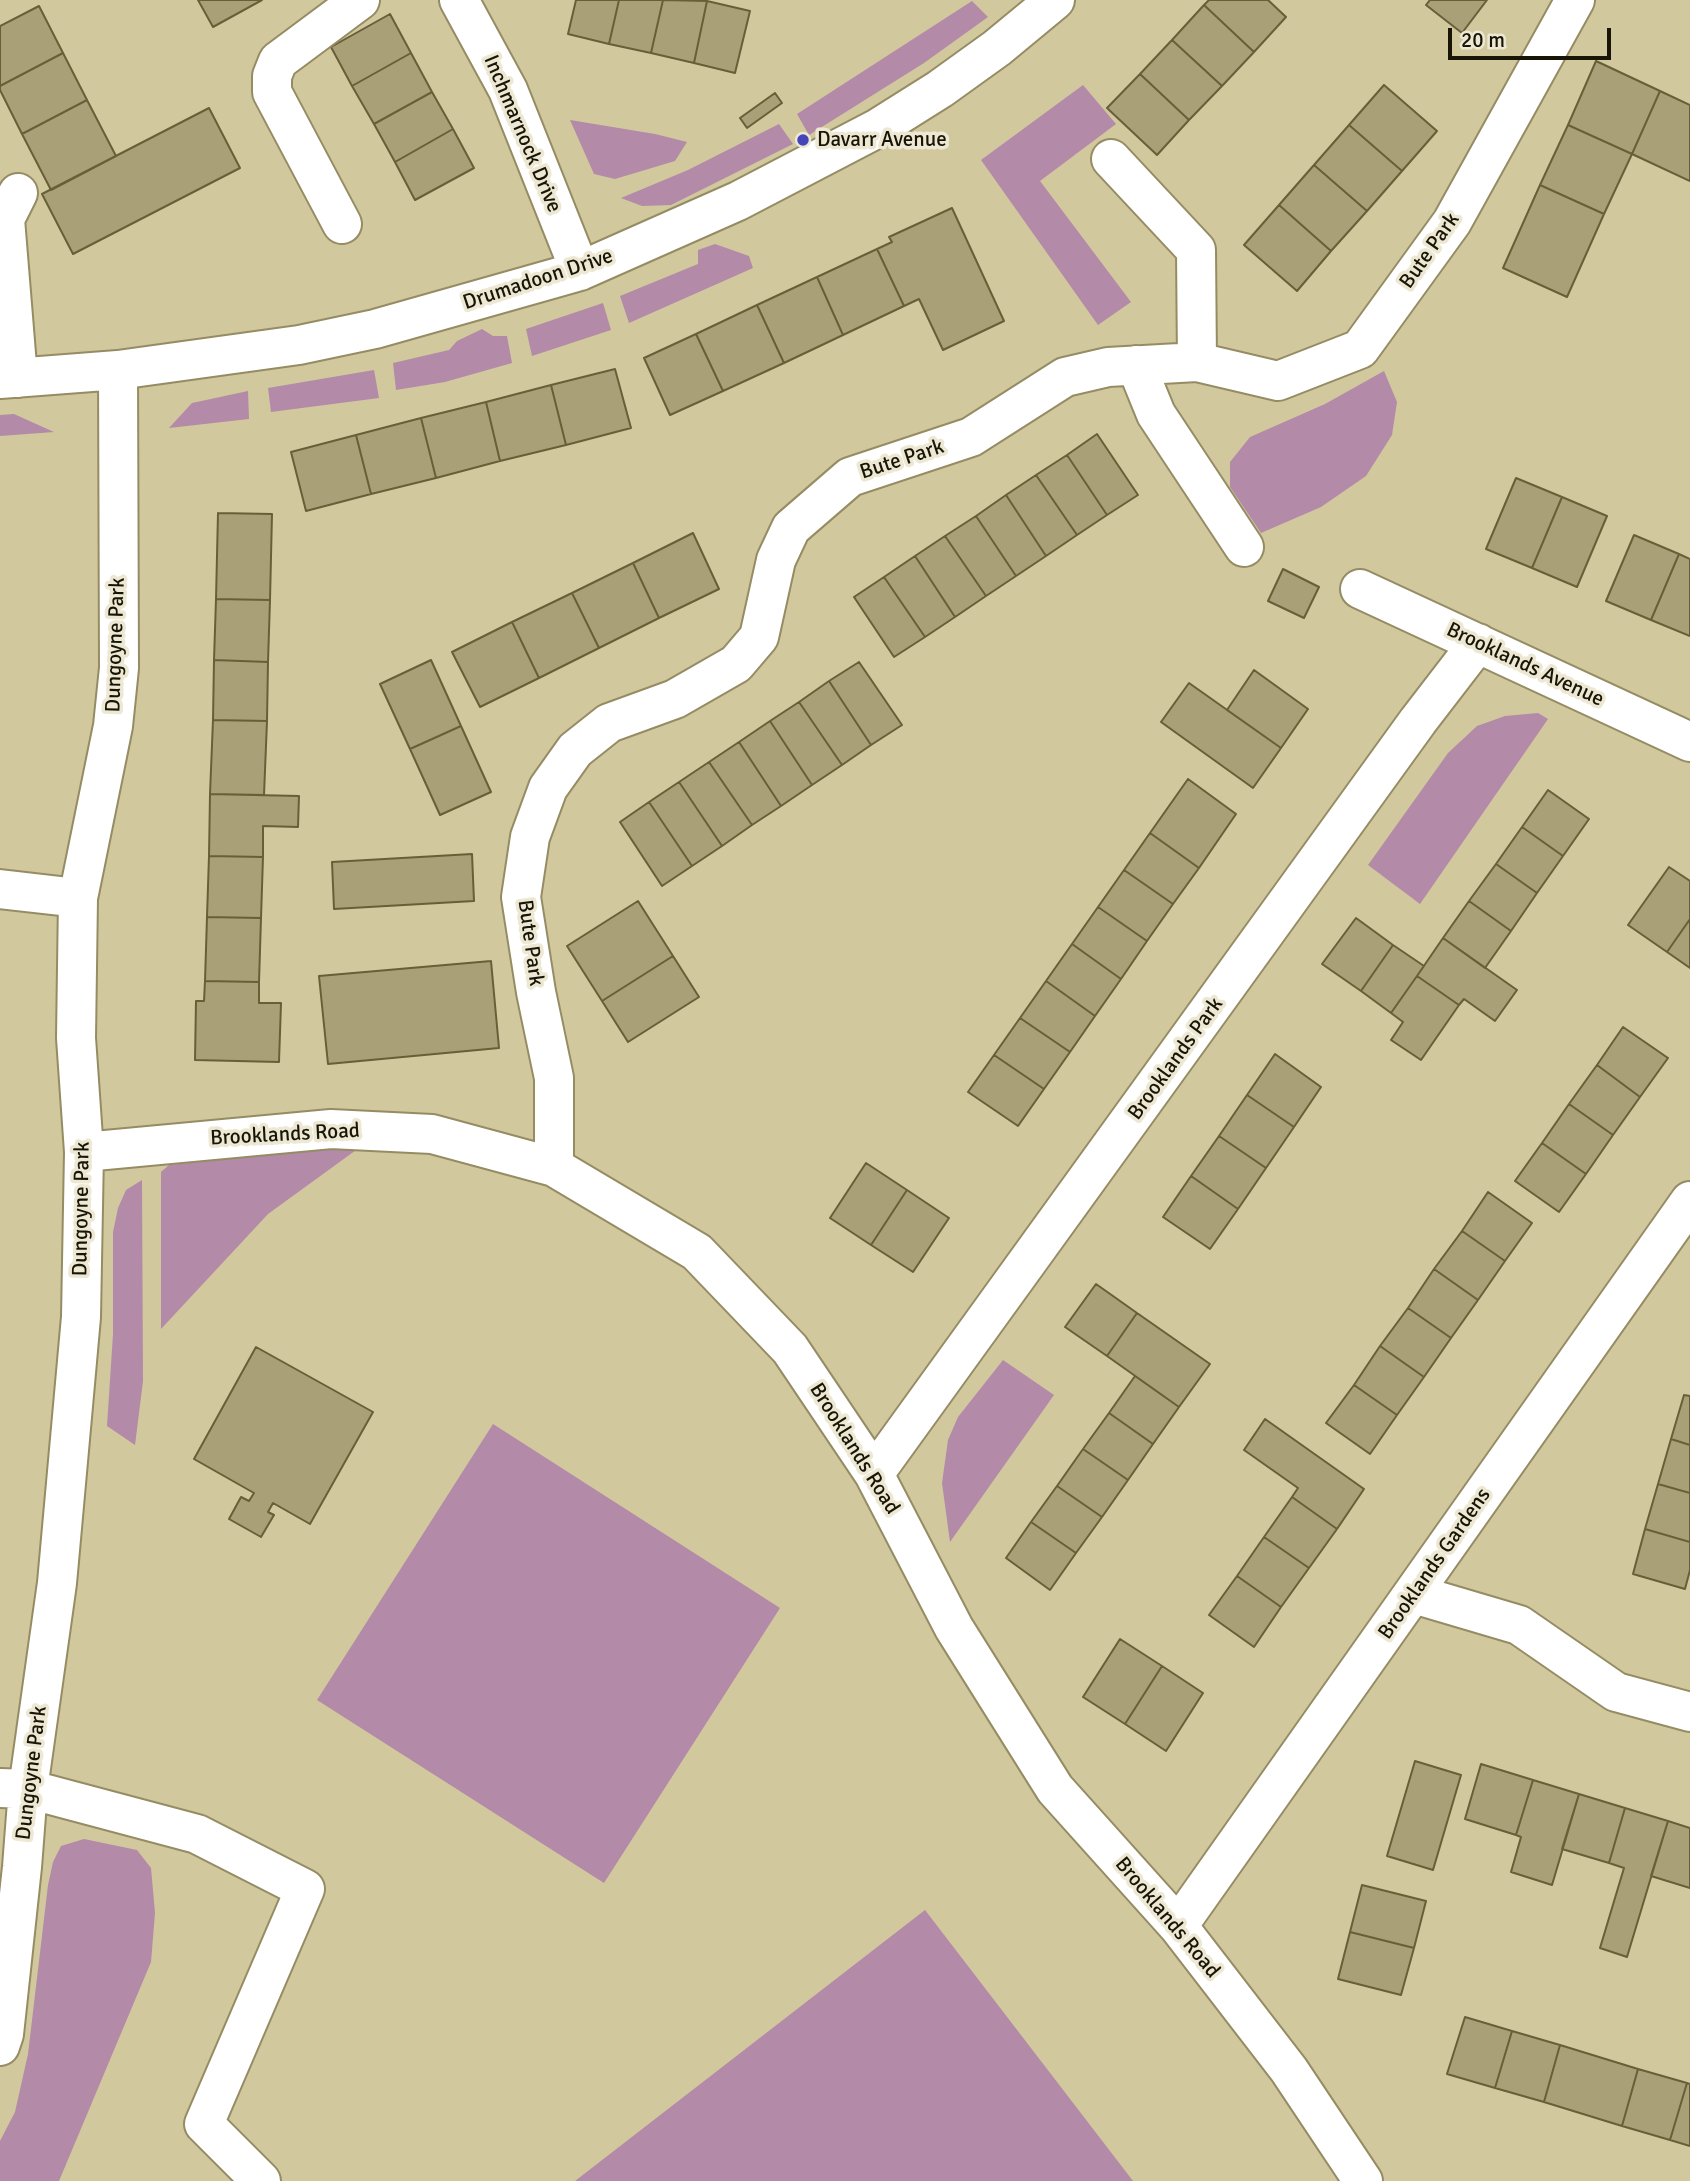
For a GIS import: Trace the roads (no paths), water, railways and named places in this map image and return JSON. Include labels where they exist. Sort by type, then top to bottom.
[{"type":"street","points":[[342,224],[272,92],[272,76],[278,61],[360,0]]},
{"type":"street","name":"Inchmarnock Drive","points":[[459,0],[508,90],[580,271]]},
{"type":"street","name":"Drumadoon Drive","points":[[9,378],[118,370],[299,345],[375,329],[580,271],[738,201],[878,128],[940,89],[1055,0]]},
{"type":"street","name":"Bute Park","points":[[554,1167],[554,1078],[536,992],[521,897],[530,837],[548,788],[575,750],[609,723],[675,699],[736,664],[759,637],[776,560],[792,528],[850,477],[971,437],[1065,377],[1108,367],[1197,362],[1278,381],[1360,349],[1452,222],[1575,0]]},
{"type":"street","points":[[1111,159],[1196,250],[1197,362]]},
{"type":"street","points":[[9,378],[5,219],[18,193]]},
{"type":"street","points":[[1136,365],[1156,414],[1244,547]]},
{"type":"street","name":"Dungoyne Park","points":[[0,2046],[4,2034],[22,1867],[14,1789],[57,1583],[81,1317],[84,1152],[76,1038],[78,898],[113,726],[119,668],[118,370]]},
{"type":"street","name":"Brooklands Avenue","points":[[1360,589],[1690,742]]},
{"type":"street","name":"Brooklands Park","points":[[874,1474],[1377,778],[1478,643]]},
{"type":"street","points":[[0,889],[78,898]]},
{"type":"street","name":"Brooklands Road","points":[[84,1152],[331,1129],[432,1134],[554,1167],[697,1252],[790,1349],[874,1474],[954,1628],[1055,1790],[1178,1926],[1289,2070],[1363,2181]]},
{"type":"street","name":"Brooklands Gardens","points":[[1178,1926],[1690,1201]]},
{"type":"street","points":[[1414,1594],[1519,1625],[1616,1692],[1690,1712]]},
{"type":"street","points":[[14,1789],[197,1835],[305,1889],[204,2124],[261,2181]]},
{"type":"place","name":"Davarr Avenue","points":[[803,140]]}]
